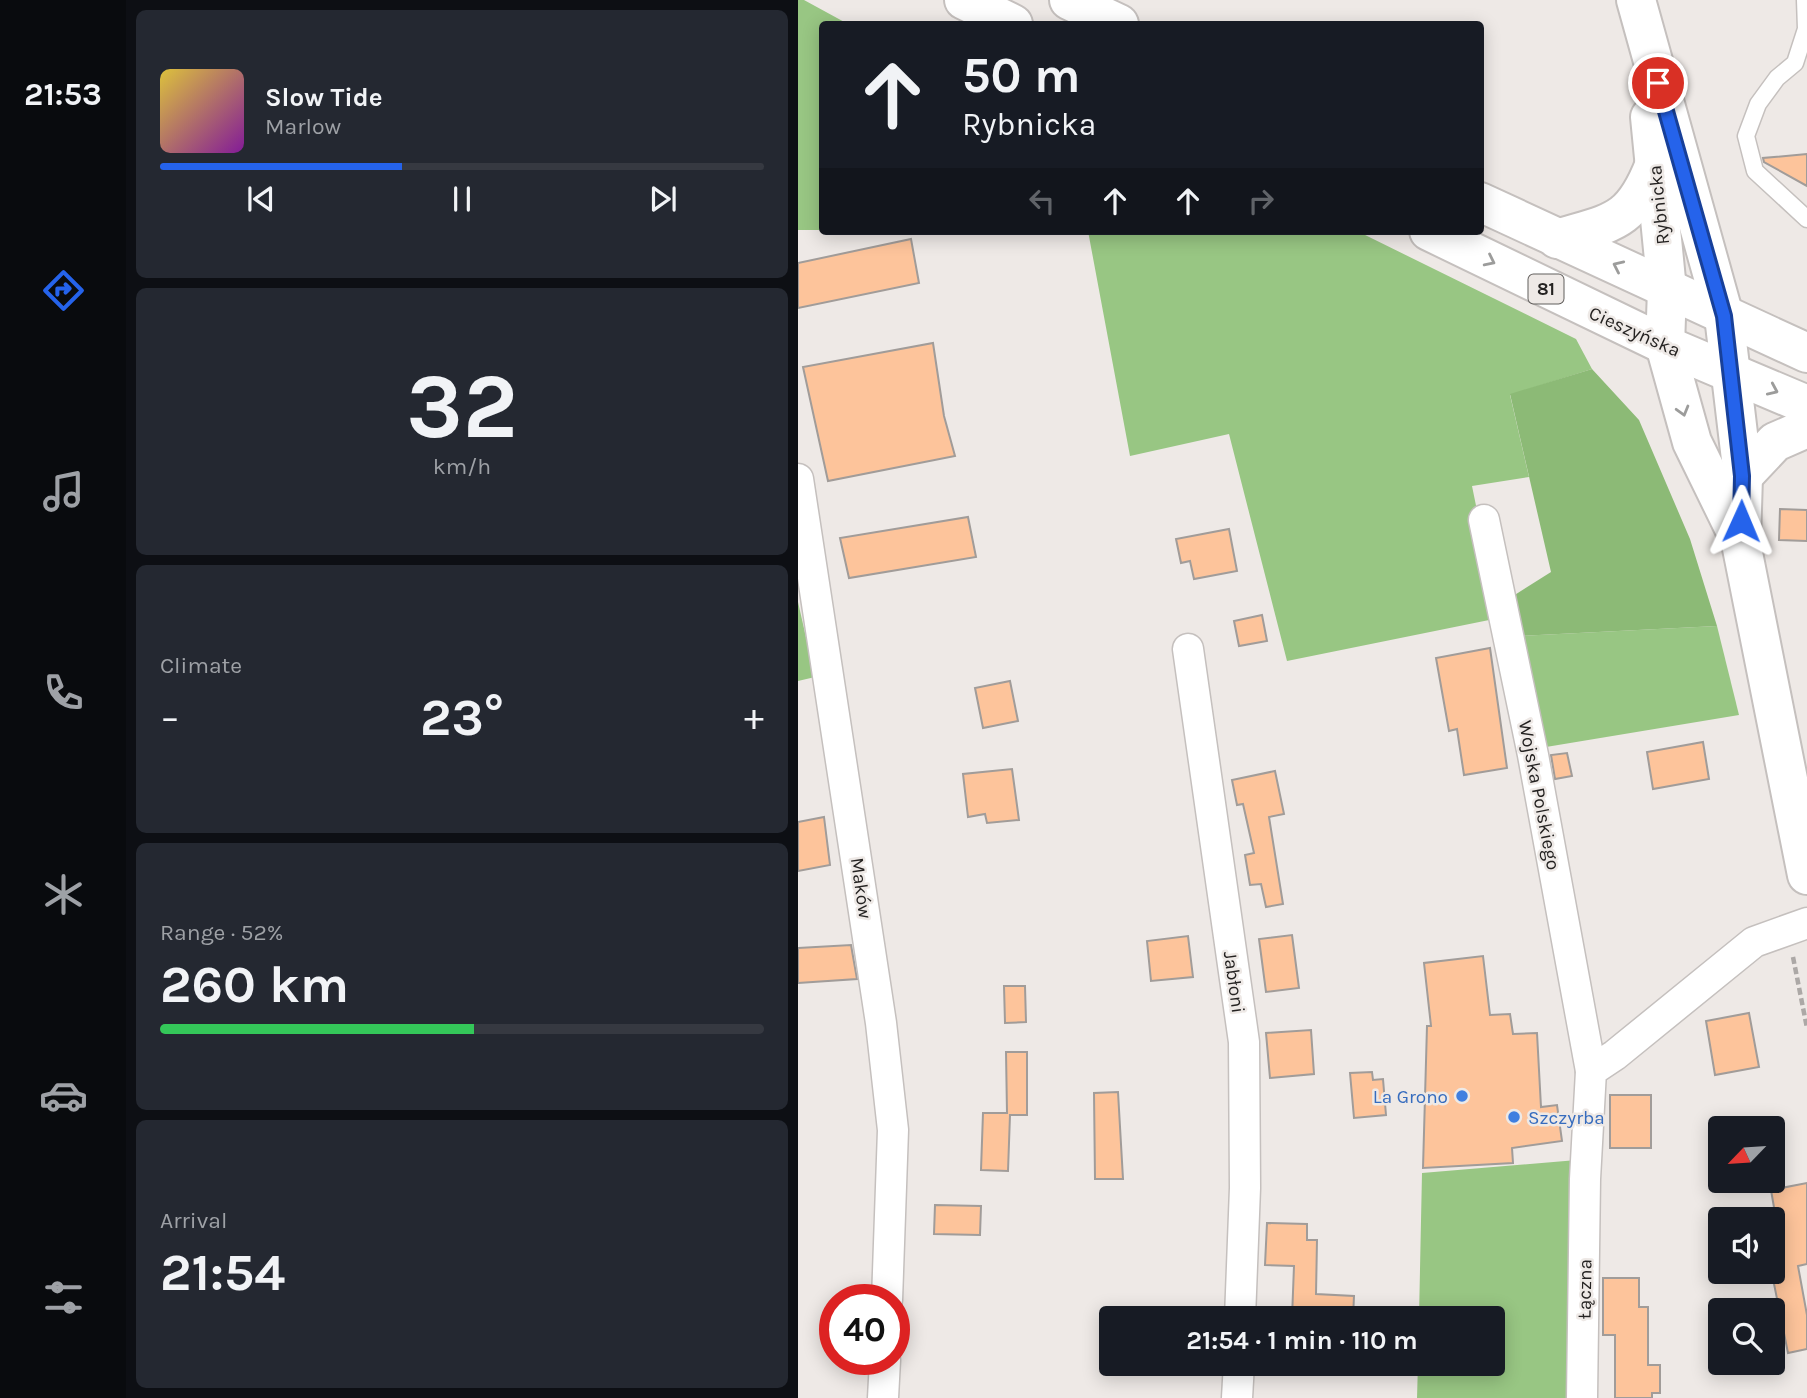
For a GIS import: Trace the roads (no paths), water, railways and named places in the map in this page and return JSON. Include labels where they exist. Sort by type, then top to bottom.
[{"type":"street","points":[[964,0],[1007,21]]},
{"type":"street","points":[[1069,0],[1113,21]]},
{"type":"street","name":"Rybnicka","points":[[1640,18],[1667,290]]},
{"type":"street","name":"Rybnicka","points":[[1640,18],[1724,316]]},
{"type":"street","points":[[1557,239],[1618,221],[1643,194],[1654,166]]},
{"type":"street","points":[[1484,203],[1807,353]]},
{"type":"street","name":"Cieszyńska","points":[[1437,235],[1665,345],[1807,405]]},
{"type":"street","points":[[1667,290],[1665,345],[1692,442],[1741,543]]},
{"type":"street","points":[[1724,316],[1742,476],[1741,543],[1807,875]]},
{"type":"street","points":[[1742,476],[1775,442],[1807,428]]},
{"type":"street","name":"Maków","points":[[798,479],[881,1023],[893,1130],[888,1284]]},
{"type":"street","name":"Wojska Polskiego","points":[[1484,520],[1538,782],[1591,1071],[1585,1180]]},
{"type":"street","name":"Jabłoni","points":[[1188,649],[1244,1042],[1245,1188],[1240,1306]]},
{"type":"street","points":[[1591,1071],[1615,1055],[1754,943],[1797,926]]},
{"type":"street","name":"Łączna","points":[[1582,1398],[1585,1180]]},
{"type":"street","points":[[883,1398],[884,1375]]},
{"type":"street","points":[[1237,1398],[1238,1376]]},
{"type":"lane","points":[[1805,0],[1806,29],[1795,62],[1777,78],[1758,104],[1746,136],[1755,171],[1807,219]]},
{"type":"place","name":"La Grono","points":[[1462,1096]]},
{"type":"place","name":"Szczyrba","points":[[1514,1117]]}]
